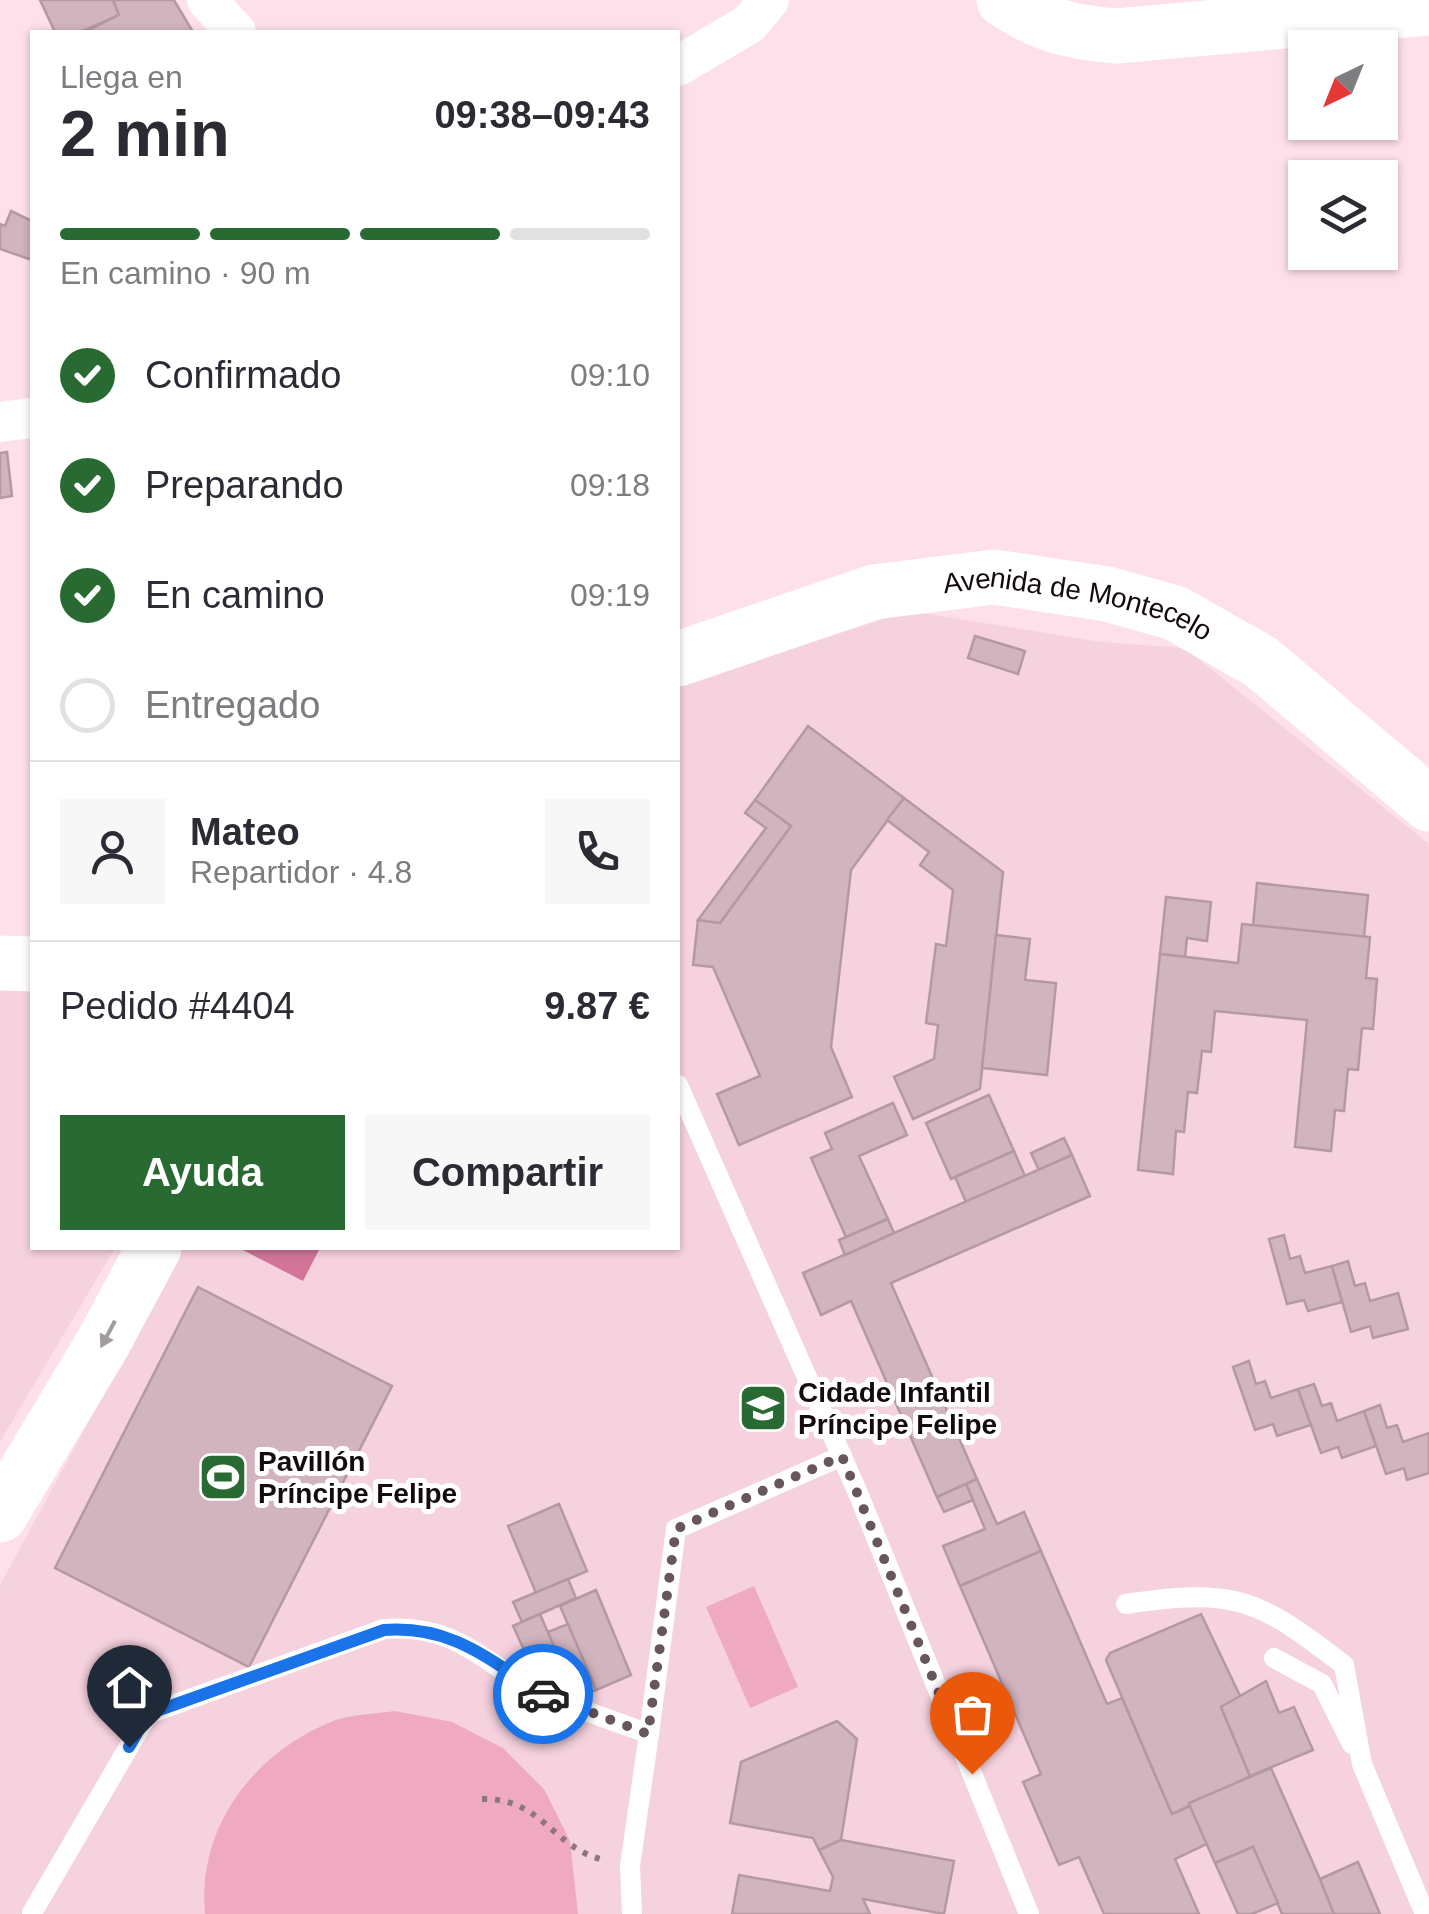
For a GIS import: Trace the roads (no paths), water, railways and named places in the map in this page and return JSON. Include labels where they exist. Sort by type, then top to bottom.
[{"type":"street","points":[[207,0],[234,30]]},
{"type":"street","points":[[680,65],[748,24],[769,0]]},
{"type":"street","points":[[1004,0],[1031,18],[1070,32],[1117,36],[1429,8]]},
{"type":"street","points":[[0,422],[30,418]]},
{"type":"street","name":"Avenida de Montecelo","points":[[680,657],[874,592],[994,577],[1107,594],[1175,613],[1261,662],[1429,804]]},
{"type":"street","points":[[0,962],[30,964]]},
{"type":"street","points":[[0,1515],[103,1344],[153,1250]]},
{"type":"lane","points":[[680,1090],[842,1456],[1029,1914]]},
{"type":"lane","points":[[632,1914],[630,1866],[676,1529],[842,1456]]},
{"type":"lane","points":[[1126,1604],[1178,1596],[1232,1596],[1288,1621],[1344,1665],[1362,1764]]},
{"type":"lane","points":[[32,1913],[148,1714],[384,1630],[420,1627],[455,1639],[544,1694],[648,1734]]},
{"type":"lane","points":[[1274,1658],[1322,1684],[1362,1764],[1425,1914]]},
{"type":"place","name":"Cidade Infantil Príncipe Felipe","points":[[763,1408]]},
{"type":"place","name":"Pavillón Príncipe Felipe","points":[[223,1477]]}]
